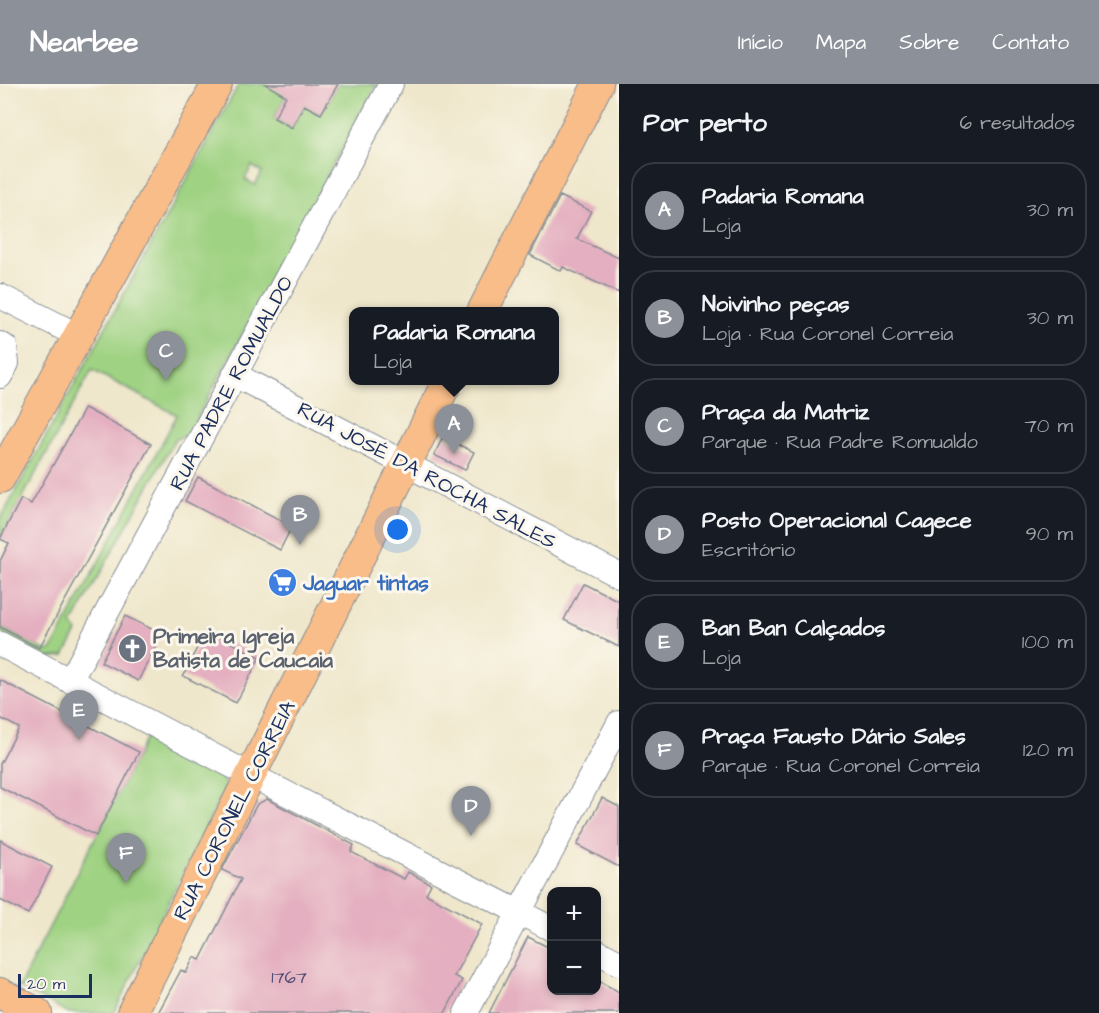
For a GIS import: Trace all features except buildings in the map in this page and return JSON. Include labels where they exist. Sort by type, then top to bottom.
[{"type":"main road","points":[[0,478],[217,84]]},
{"type":"main road","points":[[485,307],[598,84]]},
{"type":"main road","name":"RUA CORONEL CORREIA","points":[[132,1013],[446,385]]},
{"type":"main road","points":[[0,993],[37,1013]]},
{"type":"street","name":"RUA PADRE ROMUALDO","points":[[70,681],[391,84]]},
{"type":"street","points":[[0,296],[79,336]]},
{"type":"street","points":[[0,344],[5,347],[7,363],[0,376]]},
{"type":"street","name":"RUA JOSÉ DA ROCHA SALES","points":[[235,375],[619,575]]},
{"type":"street","points":[[0,644],[547,926]]},
{"type":"street","points":[[466,1013],[619,723]]},
{"type":"street","points":[[601,953],[619,963]]},
{"type":"green space","points":[[239,84],[269,84],[287,94],[274,118],[292,128],[304,105],[321,114],[338,84],[377,84],[188,435],[175,439],[72,624],[77,632],[64,656],[46,658],[0,633],[0,627],[46,651],[52,649],[177,415],[92,370],[0,539],[0,520]],"holes":[[[252,166],[262,172],[255,185],[245,179]]]},
{"type":"green space","points":[[147,736],[222,774],[225,788],[114,1013],[69,1013],[19,987]]},
{"type":"place","name":"Praça da Matriz","points":[[166,381]]},
{"type":"place","name":"Padaria Romana","points":[[454,454]]},
{"type":"place","name":"Noivinho peças","points":[[300,545]]},
{"type":"place","name":"Jaguar tintas","points":[[282,583]]},
{"type":"place","name":"Primeira Igreja Batista de Caucaia","points":[[132,648]]},
{"type":"place","name":"Ban Ban Calçados","points":[[79,740]]},
{"type":"place","name":"Posto Operacional Cagece","points":[[471,836]]},
{"type":"place","name":"Praça Fausto Dário Sales","points":[[126,883]]}]
